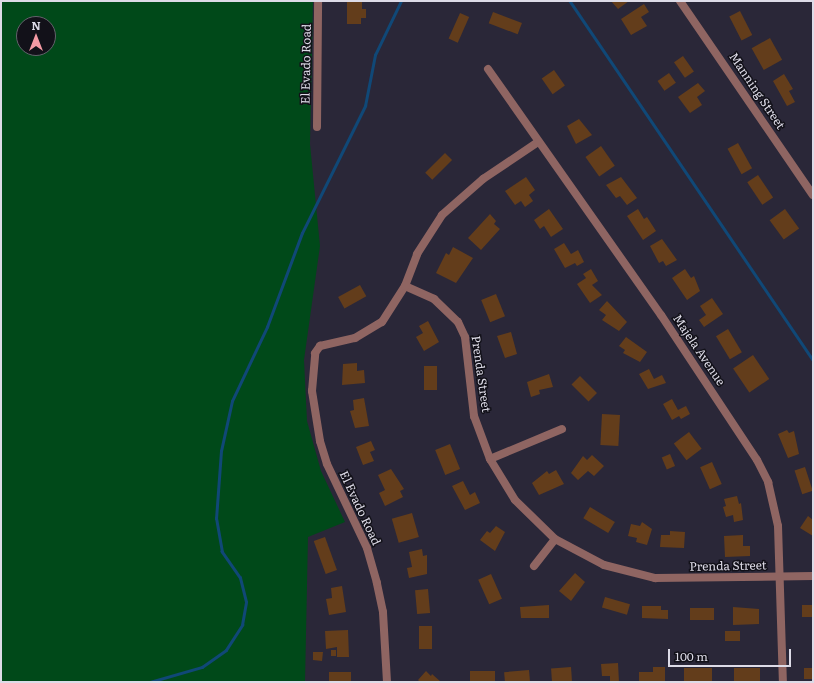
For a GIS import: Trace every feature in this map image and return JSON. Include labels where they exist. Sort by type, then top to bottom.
[{"type":"street","name":"El Evado Road","points":[[317,127],[318,1]]},
{"type":"street","name":"Manning Street","points":[[680,1],[813,195]]},
{"type":"street","name":"Majela Avenue","points":[[488,69],[661,315],[758,460],[774,503],[778,526],[781,578],[783,682]]},
{"type":"street","points":[[405,286],[417,254],[442,215],[483,179],[538,142]]},
{"type":"street","name":"El Evado Road","points":[[387,682],[383,612],[377,583],[367,548],[327,464],[318,435],[312,391],[315,353],[320,346],[355,338],[371,330],[382,322],[405,286]]},
{"type":"street","name":"Prenda Street","points":[[405,286],[434,299],[458,322],[465,337],[474,416],[490,459],[515,500],[555,540],[604,565],[635,574],[673,579],[781,578],[813,576]]},
{"type":"street","points":[[490,459],[562,429]]},
{"type":"street","points":[[534,566],[555,540]]},
{"type":"green space","points":[[1,1],[313,1],[310,144],[320,246],[304,360],[307,421],[321,471],[345,522],[308,537],[305,682],[1,682]]},
{"type":"building","points":[[347,1],[362,1],[362,9],[366,9],[366,18],[361,18],[361,24],[347,24]]},
{"type":"building","points":[[611,1],[629,1],[618,9]]},
{"type":"building","points":[[644,4],[649,12],[641,17],[647,26],[631,35],[621,19]]},
{"type":"building","points":[[740,11],[752,35],[742,41],[729,16]]},
{"type":"building","points":[[493,12],[522,23],[518,34],[489,23]]},
{"type":"building","points":[[460,13],[469,17],[458,43],[449,39]]},
{"type":"building","points":[[770,38],[782,60],[764,70],[752,48]]},
{"type":"building","points":[[683,56],[694,72],[685,78],[674,62]]},
{"type":"building","points":[[554,70],[565,86],[553,94],[542,79]]},
{"type":"building","points":[[669,73],[676,83],[664,91],[658,81]]},
{"type":"building","points":[[784,74],[793,89],[789,91],[795,102],[787,106],[773,81]]},
{"type":"building","points":[[698,83],[705,91],[697,97],[702,105],[690,113],[678,97]]},
{"type":"building","points":[[579,119],[592,135],[576,144],[567,126]]},
{"type":"building","points":[[738,143],[752,168],[742,174],[728,149]]},
{"type":"building","points":[[601,146],[615,166],[599,177],[585,157]]},
{"type":"building","points":[[445,153],[452,160],[432,180],[425,173]]},
{"type":"building","points":[[758,175],[773,197],[762,205],[747,182]]},
{"type":"building","points":[[526,177],[535,190],[529,195],[533,201],[525,207],[521,201],[515,205],[505,191]]},
{"type":"building","points":[[621,177],[637,198],[627,205],[620,196],[616,198],[606,185]]},
{"type":"building","points":[[549,209],[563,229],[551,237],[544,226],[540,229],[534,220]]},
{"type":"building","points":[[638,209],[644,219],[647,217],[656,231],[643,240],[627,216]]},
{"type":"building","points":[[785,209],[799,228],[784,240],[770,220]]},
{"type":"building","points":[[490,214],[496,221],[494,224],[500,229],[481,250],[468,238]]},
{"type":"building","points":[[662,239],[677,260],[666,266],[663,261],[659,263],[650,246]]},
{"type":"building","points":[[564,243],[571,254],[578,250],[584,262],[577,266],[575,263],[565,268],[554,249]]},
{"type":"building","points":[[453,247],[473,258],[456,283],[436,273],[446,253],[449,255]]},
{"type":"building","points":[[591,269],[598,281],[592,285],[602,295],[590,303],[577,284],[586,278],[583,274]]},
{"type":"building","points":[[685,269],[691,278],[694,276],[700,291],[687,300],[672,278]]},
{"type":"building","points":[[360,285],[366,296],[344,308],[338,297]]},
{"type":"building","points":[[496,294],[505,316],[490,322],[481,300]]},
{"type":"building","points":[[712,298],[723,314],[704,327],[699,320],[706,315],[700,306]]},
{"type":"building","points":[[607,301],[627,322],[619,331],[602,320],[606,315],[599,310]]},
{"type":"building","points":[[428,321],[439,342],[424,351],[416,337],[423,333],[419,326]]},
{"type":"building","points":[[728,329],[742,352],[730,359],[716,336]]},
{"type":"building","points":[[511,332],[517,354],[505,358],[497,336]]},
{"type":"building","points":[[626,337],[647,352],[640,362],[623,353],[625,350],[619,346]]},
{"type":"building","points":[[753,355],[769,379],[749,392],[733,368]]},
{"type":"building","points":[[357,363],[357,371],[364,370],[365,383],[342,385],[343,364]]},
{"type":"building","points":[[424,366],[437,366],[437,390],[424,390]]},
{"type":"building","points":[[649,369],[654,379],[662,375],[666,383],[648,389],[639,374]]},
{"type":"building","points":[[549,374],[553,387],[539,390],[540,394],[531,397],[527,382]]},
{"type":"building","points":[[580,376],[597,393],[588,401],[572,384]]},
{"type":"building","points":[[364,398],[369,426],[355,428],[350,411],[354,410],[353,400]]},
{"type":"building","points":[[672,399],[678,410],[686,406],[690,414],[681,419],[679,416],[672,420],[663,404]]},
{"type":"building","points":[[602,414],[620,415],[618,446],[600,445]]},
{"type":"building","points":[[787,430],[789,433],[794,431],[799,454],[788,458],[778,434]]},
{"type":"building","points":[[689,432],[702,449],[686,460],[674,443]]},
{"type":"building","points":[[371,441],[375,450],[370,452],[374,461],[363,465],[356,447]]},
{"type":"building","points":[[450,444],[460,469],[445,475],[435,450]]},
{"type":"building","points":[[670,454],[675,466],[667,469],[662,458]]},
{"type":"building","points":[[592,455],[604,466],[594,476],[588,471],[578,480],[571,473],[583,456],[587,460]]},
{"type":"building","points":[[712,462],[722,484],[710,489],[700,467]]},
{"type":"building","points":[[805,467],[813,491],[802,494],[795,470]]},
{"type":"building","points":[[391,469],[404,489],[400,491],[403,497],[385,506],[379,493],[385,490],[378,475]]},
{"type":"building","points":[[556,470],[564,484],[539,495],[532,483],[547,471],[549,474]]},
{"type":"building","points":[[463,481],[470,495],[475,492],[480,503],[465,510],[452,486]]},
{"type":"building","points":[[737,496],[739,504],[741,503],[743,520],[734,522],[733,515],[726,517],[723,507],[726,506],[724,499]]},
{"type":"building","points":[[590,507],[615,522],[608,533],[583,518]]},
{"type":"building","points":[[412,513],[419,537],[399,543],[392,519]]},
{"type":"building","points":[[808,516],[813,520],[813,536],[800,528]]},
{"type":"building","points":[[642,522],[652,529],[647,545],[636,542],[637,538],[628,536],[631,524],[640,526]]},
{"type":"building","points":[[496,526],[505,532],[495,551],[480,540],[487,531],[490,533]]},
{"type":"building","points":[[670,531],[685,532],[684,548],[660,547],[661,535],[670,535]]},
{"type":"building","points":[[743,535],[743,546],[750,546],[750,556],[725,557],[724,536]]},
{"type":"building","points":[[325,537],[337,570],[326,574],[314,541]]},
{"type":"building","points":[[422,549],[423,556],[427,555],[427,574],[409,578],[407,568],[412,567],[409,552]]},
{"type":"building","points":[[575,573],[585,582],[571,601],[559,591]]},
{"type":"building","points":[[491,574],[502,599],[489,604],[478,580]]},
{"type":"building","points":[[342,586],[346,612],[329,615],[326,599],[332,598],[331,588]]},
{"type":"building","points":[[428,589],[430,613],[417,614],[415,590]]},
{"type":"building","points":[[605,597],[630,604],[627,615],[602,608]]},
{"type":"building","points":[[549,605],[549,618],[521,618],[520,607]]},
{"type":"building","points":[[802,605],[813,605],[813,617],[802,617]]},
{"type":"building","points":[[642,606],[661,606],[661,610],[668,610],[668,619],[642,618]]},
{"type":"building","points":[[733,607],[759,609],[759,624],[733,625]]},
{"type":"building","points":[[690,608],[714,608],[714,620],[690,620]]},
{"type":"building","points":[[419,626],[432,626],[432,649],[419,649]]},
{"type":"building","points":[[348,630],[349,657],[337,657],[337,647],[326,649],[325,631]]},
{"type":"building","points":[[725,631],[740,631],[740,641],[725,641]]},
{"type":"building","points":[[331,650],[336,650],[336,656],[331,656]]},
{"type":"building","points":[[313,652],[323,652],[322,661],[313,660]]},
{"type":"building","points":[[618,663],[619,682],[610,682],[610,676],[602,676],[601,664]]},
{"type":"building","points":[[571,667],[572,681],[552,682],[551,668]]},
{"type":"building","points":[[653,667],[665,667],[665,682],[639,682],[639,672],[653,672]]},
{"type":"building","points":[[684,668],[712,668],[712,682],[684,682]]},
{"type":"building","points":[[734,668],[760,668],[760,682],[734,682]]},
{"type":"building","points":[[804,668],[813,668],[813,679],[804,679]]},
{"type":"building","points":[[529,670],[530,682],[505,682],[504,672]]},
{"type":"building","points":[[426,671],[441,682],[420,682],[418,680]]},
{"type":"building","points":[[470,671],[495,671],[495,682],[470,682]]},
{"type":"building","points":[[329,672],[351,672],[351,682],[329,682]]},
{"type":"waterway","points":[[150,682],[202,667],[226,650],[242,625],[246,602],[240,578],[222,552],[216,519],[221,451],[232,401],[267,327],[302,233],[365,106],[375,55],[401,1]]},
{"type":"waterway","points":[[570,1],[813,360]]}]
